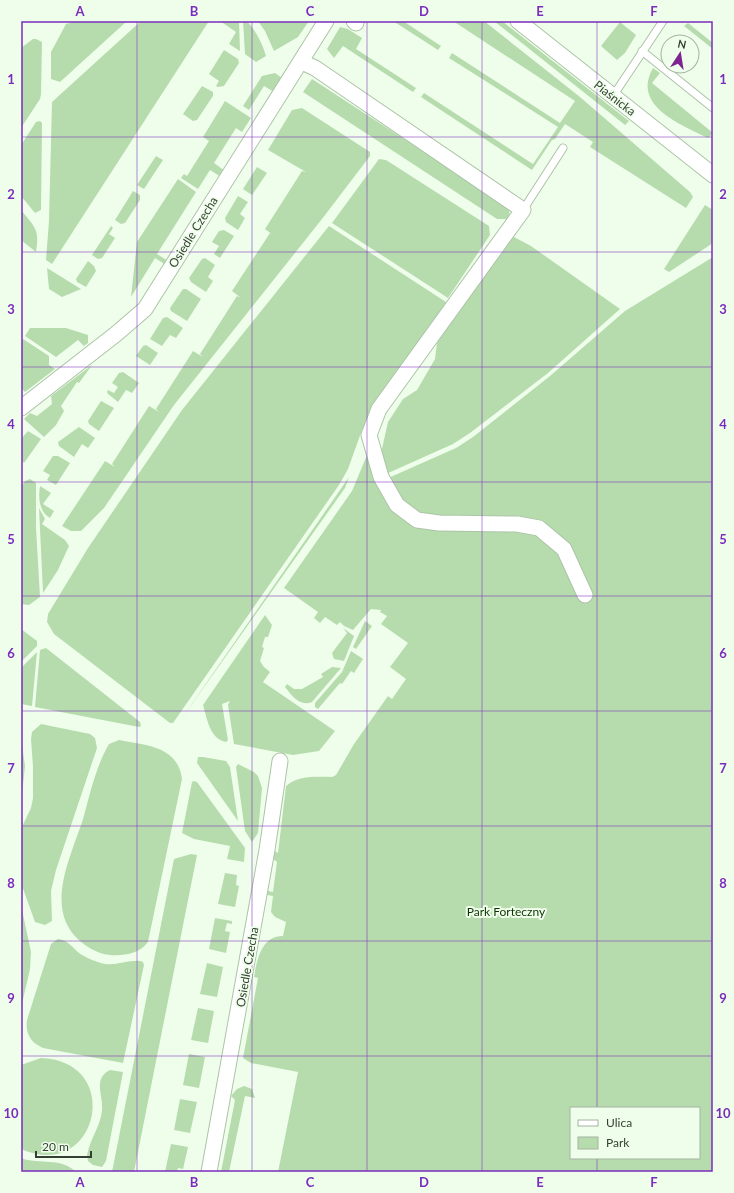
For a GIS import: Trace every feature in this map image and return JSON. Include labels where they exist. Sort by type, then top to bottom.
[{"type":"street","name":"Osiedle Czecha","points":[[21,408],[116,334],[145,309],[302,62],[326,21]]},
{"type":"street","name":"Piaśnicka","points":[[518,21],[713,175]]},
{"type":"street","points":[[302,62],[315,68],[523,210],[379,409],[369,435],[381,477],[397,506],[407,515],[418,520],[439,523],[517,524],[539,528],[564,549],[586,595]]},
{"type":"street","name":"Osiedle Czecha","points":[[209,1172],[267,850],[280,761]]},
{"type":"lane","points":[[613,96],[663,21]]},
{"type":"lane","points":[[642,51],[713,108]]},
{"type":"lane","points":[[523,210],[563,148]]},
{"type":"green space","points":[[78,21],[127,21],[60,82],[51,79],[51,52],[66,24]]},
{"type":"green space","points":[[141,21],[209,21],[52,264],[46,260],[49,221],[52,102]]},
{"type":"green space","points":[[220,21],[239,21],[240,51],[229,44],[236,32]]},
{"type":"green space","points":[[243,21],[247,21],[253,29],[261,42],[266,56],[256,62],[245,54]]},
{"type":"green space","points":[[258,21],[309,21],[298,37],[274,51],[265,31]]},
{"type":"green space","points":[[393,21],[403,21],[441,46],[438,50]]},
{"type":"green space","points":[[453,21],[484,21],[580,97],[690,192],[693,197],[686,208],[590,147],[593,142],[565,124],[555,139],[552,140],[532,170],[421,97],[424,93],[533,164],[558,127],[449,58],[452,53],[560,123],[575,101]]},
{"type":"green space","points":[[494,21],[502,21],[629,121],[625,125]]},
{"type":"green space","points":[[620,22],[636,35],[625,53],[617,60],[601,46]]},
{"type":"green space","points":[[688,23],[713,43],[713,49],[700,39],[700,34],[694,34],[684,26]]},
{"type":"green space","points":[[340,27],[348,29],[362,38],[356,49],[416,88],[413,92],[343,46],[334,58],[327,49]]},
{"type":"green space","points":[[33,39],[42,42],[41,94],[40,99],[21,128],[21,48]]},
{"type":"green space","points":[[224,50],[238,59],[239,63],[224,86],[218,87],[216,86],[219,81],[209,74]]},
{"type":"green space","points":[[653,68],[660,73],[652,83],[713,133],[708,138],[685,127],[662,112],[654,103],[649,93],[648,81]]},
{"type":"green space","points":[[275,73],[282,78],[274,92],[264,86],[249,110],[243,106],[262,76]]},
{"type":"green space","points":[[312,79],[502,203],[509,210],[510,219],[497,219],[303,92]]},
{"type":"green space","points":[[202,86],[213,92],[213,96],[197,120],[193,121],[183,114]]},
{"type":"green space","points":[[225,101],[251,118],[242,132],[236,128],[214,163],[225,171],[221,177],[210,170],[198,189],[181,178],[184,174],[187,176],[209,141],[203,137]]},
{"type":"green space","points":[[302,108],[370,152],[370,156],[322,219],[174,405],[104,508],[81,531],[71,531],[62,526],[105,461],[115,467],[112,464],[149,406],[159,412],[156,409],[193,351],[203,357],[200,354],[237,296],[241,298],[232,291],[270,233],[273,235],[265,229],[302,171],[306,172],[268,150],[292,110]]},
{"type":"green space","points":[[40,121],[42,123],[41,210],[35,213],[21,196],[21,145],[36,122]]},
{"type":"green space","points":[[156,156],[163,160],[144,189],[137,185]]},
{"type":"green space","points":[[379,159],[386,160],[489,226],[490,235],[448,298],[332,223]]},
{"type":"green space","points":[[257,167],[267,173],[252,195],[243,189]]},
{"type":"green space","points":[[178,179],[196,192],[157,254],[168,261],[166,265],[155,258],[131,297],[137,242]]},
{"type":"green space","points":[[133,191],[140,195],[140,200],[125,223],[121,224],[115,220]]},
{"type":"green space","points":[[238,196],[248,202],[240,214],[245,218],[238,230],[226,222],[225,218]]},
{"type":"green space","points":[[705,205],[713,210],[713,243],[669,272],[664,269]]},
{"type":"green space","points":[[21,210],[33,225],[37,234],[36,252],[21,240]]},
{"type":"green space","points":[[111,226],[113,228],[109,234],[115,238],[102,258],[98,259],[92,255]]},
{"type":"green space","points":[[329,226],[446,302],[362,430],[348,469],[339,485],[173,723],[170,723],[54,634],[47,622],[48,614],[88,548],[182,410]]},
{"type":"green space","points":[[224,230],[234,236],[220,258],[214,254],[219,246],[212,242],[219,231]]},
{"type":"green space","points":[[514,237],[531,246],[620,309],[548,373],[470,433],[453,444],[386,474],[381,453],[388,422],[403,399],[417,390],[435,359],[437,343],[509,238]]},
{"type":"green space","name":"Park Forteczny","points":[[713,257],[713,1172],[278,1172],[298,1072],[251,1063],[243,1058],[258,978],[254,977],[261,950],[270,940],[283,936],[286,922],[275,917],[271,912],[273,896],[267,895],[268,891],[273,892],[277,862],[272,858],[273,850],[278,853],[286,786],[291,782],[302,778],[332,777],[336,775],[354,744],[388,696],[392,699],[406,679],[390,667],[408,643],[381,624],[387,616],[380,612],[381,610],[371,609],[353,630],[344,626],[340,622],[337,625],[325,617],[320,623],[314,618],[318,612],[284,588],[352,491],[372,443],[374,474],[387,500],[397,511],[409,519],[422,525],[438,527],[439,519],[421,514],[407,506],[395,495],[386,479],[456,448],[473,437],[550,376],[625,311]]},
{"type":"green space","points":[[205,258],[215,265],[208,277],[213,281],[206,292],[191,282],[189,278],[202,259]]},
{"type":"green space","points":[[88,261],[94,266],[96,271],[86,287],[77,282],[76,279]]},
{"type":"green space","points":[[47,268],[81,289],[62,297],[49,289]]},
{"type":"green space","points":[[183,289],[186,289],[201,299],[187,321],[171,311],[170,308]]},
{"type":"green space","points":[[167,317],[183,328],[176,338],[170,335],[162,346],[150,339],[163,318]]},
{"type":"green space","points":[[30,328],[66,328],[88,335],[88,343],[84,346],[78,340],[56,357],[25,336]]},
{"type":"green space","points":[[23,339],[49,356],[49,365],[55,369],[25,392],[21,388],[21,342]]},
{"type":"green space","points":[[146,345],[158,353],[150,365],[136,356],[143,346]]},
{"type":"green space","points":[[92,365],[79,383],[77,382],[61,406],[64,411],[56,425],[44,437],[24,419],[30,413],[37,416],[52,404],[51,396]]},
{"type":"green space","points":[[123,372],[139,383],[132,393],[126,390],[118,402],[107,392],[108,390],[114,393],[118,387],[112,383],[119,373]]},
{"type":"green space","points":[[101,401],[114,408],[99,431],[89,424],[88,421]]},
{"type":"green space","points":[[79,427],[95,438],[88,448],[82,444],[74,457],[59,446],[58,442]]},
{"type":"green space","points":[[28,431],[41,439],[24,463],[21,460],[21,439]]},
{"type":"green space","points":[[53,456],[58,456],[70,463],[56,485],[47,480],[50,475],[43,471]]},
{"type":"green space","points":[[349,477],[345,488],[180,721]]},
{"type":"green space","points":[[30,479],[36,483],[36,527],[40,597],[29,605],[21,604],[21,487],[25,481]]},
{"type":"green space","points":[[40,486],[51,493],[43,504],[54,511],[50,518],[41,508],[39,495]]},
{"type":"green space","points":[[39,508],[45,519],[42,524],[65,540],[69,546],[58,570],[43,593]]},
{"type":"green space","points":[[265,615],[272,625],[268,637],[265,637],[262,647],[264,648],[260,661],[270,672],[263,682],[335,731],[319,751],[293,755],[234,744],[228,705],[230,701],[222,704],[228,740],[226,742],[216,737],[210,728],[203,705]]},
{"type":"green space","points":[[365,621],[372,626],[356,649],[353,647]]},
{"type":"green space","points":[[343,628],[354,636],[344,661],[334,659],[332,653],[347,633]]},
{"type":"green space","points":[[21,629],[37,641],[37,646],[21,662]]},
{"type":"green space","points":[[46,648],[140,722],[141,726],[139,727],[35,707],[40,650]]},
{"type":"green space","points":[[351,651],[363,659],[354,673],[351,671],[342,684],[340,683],[318,709],[315,707],[315,703],[342,672]]},
{"type":"green space","points":[[37,652],[32,706],[21,704],[21,668]]},
{"type":"green space","points":[[332,667],[341,668],[312,702],[300,702],[293,697],[285,687],[287,684],[294,689],[302,689],[323,677],[321,674]]},
{"type":"green space","points":[[41,724],[90,734],[95,738],[97,748],[56,870],[51,891],[52,921],[45,925],[35,922],[21,883],[21,829],[31,808],[33,798],[31,739],[32,732]]},
{"type":"green space","points":[[21,737],[25,766],[21,804]]},
{"type":"green space","points":[[119,740],[149,746],[167,753],[179,768],[182,779],[148,942],[136,952],[115,955],[98,952],[80,941],[69,928],[63,914],[62,898],[63,882],[67,866],[97,771],[109,744]]},
{"type":"green space","points":[[198,757],[226,761],[230,767],[238,821],[197,763]]},
{"type":"green space","points":[[238,764],[254,772],[258,776],[262,788],[258,833],[252,842],[245,831],[236,767]]},
{"type":"green space","points":[[192,782],[197,782],[245,848],[244,862],[227,859],[230,846],[194,839],[182,833]]},
{"type":"green space","points":[[191,854],[197,855],[134,1172],[112,1172],[174,859]]},
{"type":"green space","points":[[225,873],[237,875],[236,885],[239,886],[235,907],[218,904]]},
{"type":"green space","points":[[21,905],[31,952],[30,969],[21,1008]]},
{"type":"green space","points":[[215,918],[232,921],[232,924],[227,923],[225,931],[230,932],[226,953],[209,949]]},
{"type":"green space","points":[[58,939],[67,942],[85,957],[105,964],[135,961],[143,962],[144,965],[123,1063],[43,1048],[32,1041],[28,1034],[27,1020],[51,944]]},
{"type":"green space","points":[[207,963],[223,967],[217,997],[200,994]]},
{"type":"green space","points":[[198,1008],[214,1011],[208,1043],[191,1040]]},
{"type":"green space","points":[[189,1054],[205,1057],[199,1088],[183,1085]]},
{"type":"green space","points":[[41,1058],[67,1064],[84,1078],[92,1097],[91,1117],[83,1136],[68,1150],[47,1155],[21,1149],[21,1065]]},
{"type":"green space","points":[[110,1070],[123,1072],[106,1161],[102,1167],[93,1165],[88,1161],[87,1155],[101,1117],[101,1078]]},
{"type":"green space","points":[[244,1086],[252,1089],[255,1098],[245,1096],[229,1172],[221,1172],[235,1100],[231,1096],[237,1089]]},
{"type":"green space","points":[[180,1099],[197,1102],[190,1133],[174,1130]]},
{"type":"green space","points":[[171,1144],[188,1147],[183,1169],[178,1168],[177,1172],[165,1172]]},
{"type":"green space","points":[[21,1158],[64,1164],[76,1172],[21,1172]]}]
